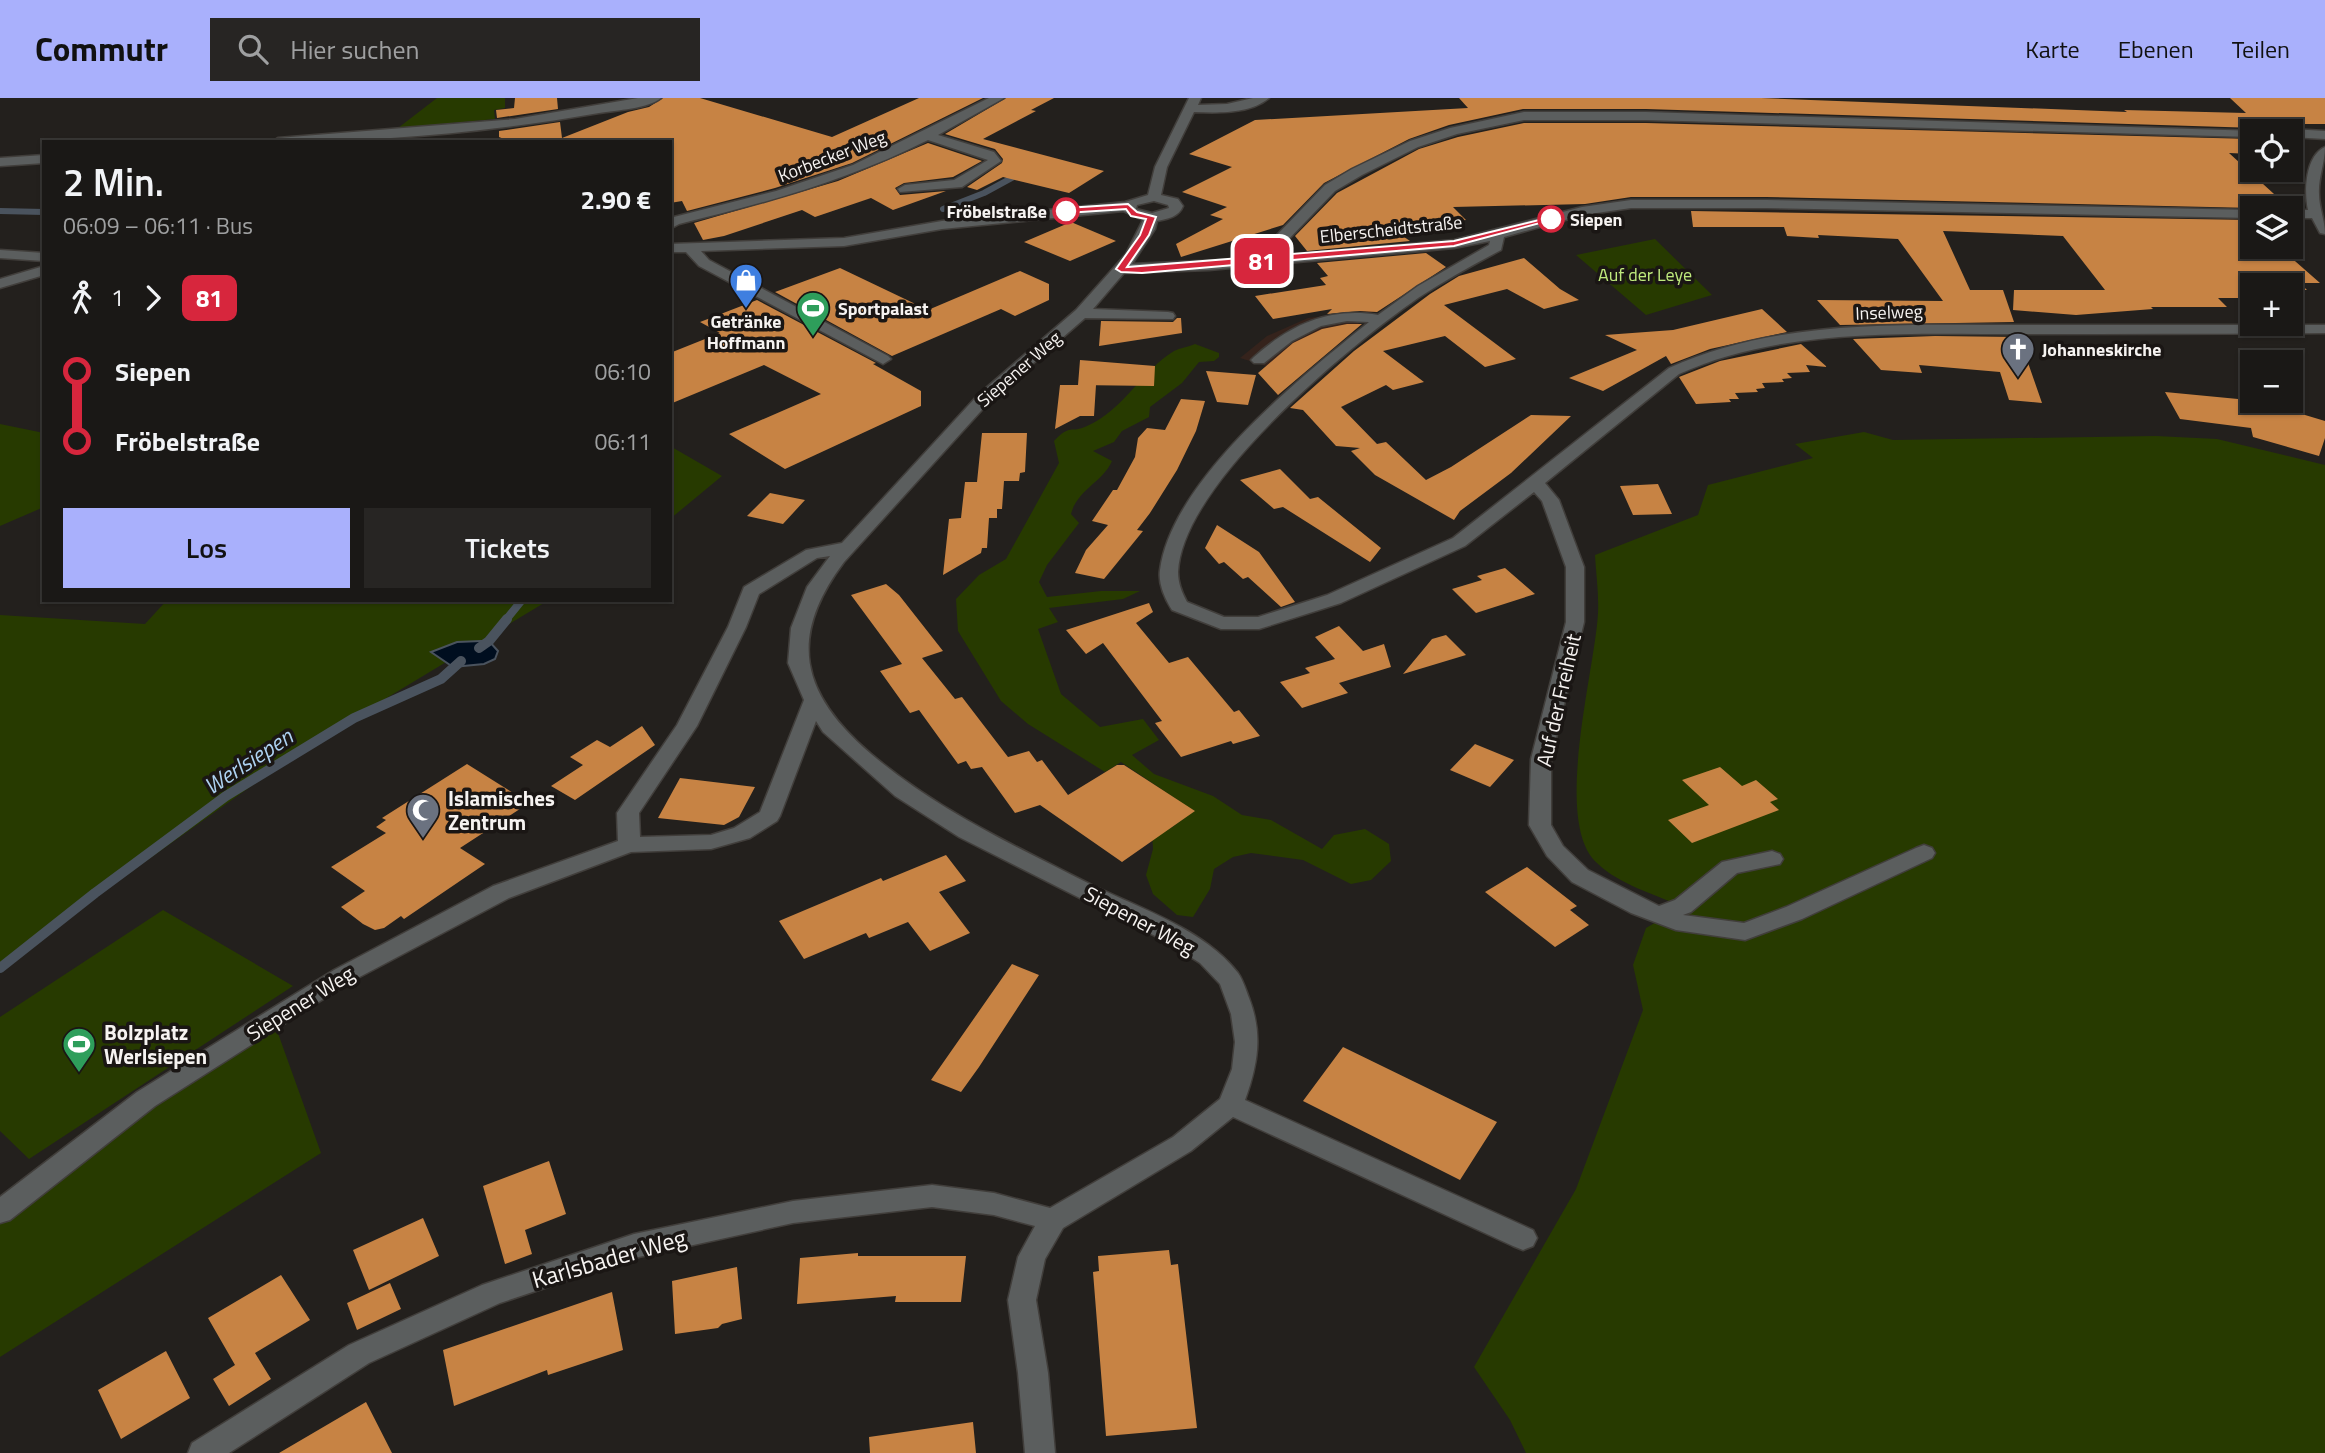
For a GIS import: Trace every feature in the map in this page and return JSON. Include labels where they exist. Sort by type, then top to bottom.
[{"type":"street","points":[[305,140],[465,128],[557,117],[655,98]]},
{"type":"street","name":"Korbecker Weg","points":[[672,223],[762,200],[827,179],[883,157],[998,98]]},
{"type":"street","points":[[1154,197],[1161,167],[1192,103],[1215,110],[1263,98]]},
{"type":"street","points":[[1248,262],[1278,242],[1330,188],[1357,172],[1414,144],[1454,131],[1524,117],[1646,116],[2240,133]]},
{"type":"street","points":[[2303,134],[2325,135]]},
{"type":"street","points":[[905,189],[957,184],[995,161],[990,155],[926,135]]},
{"type":"street","points":[[2325,151],[2314,174],[2311,198],[2314,214],[2325,229]]},
{"type":"street","points":[[0,162],[42,159]]},
{"type":"street","points":[[672,248],[844,242],[942,225],[1128,206],[1137,200],[1154,197],[1173,201],[1177,206],[1170,214],[1151,217],[1134,214],[1128,206]]},
{"type":"street","points":[[1259,360],[1285,337],[1317,321],[1365,316],[1382,320],[1428,286],[1496,247],[1497,235],[1582,211],[1631,204],[1766,204],[2240,214]]},
{"type":"street","points":[[2303,214],[2314,214]]},
{"type":"street","name":"Siepener Weg","points":[[1151,217],[1145,235],[1121,269],[1081,313],[984,398],[816,587],[801,628],[798,663],[814,700],[830,727],[902,791],[967,832],[1175,936],[1208,957],[1230,980],[1243,1014],[1247,1042],[1244,1069],[1231,1105]]},
{"type":"street","name":"Elberscheidtstraße","points":[[1121,269],[1161,270],[1454,244],[1497,235]]},
{"type":"street","points":[[690,248],[704,264],[883,359]]},
{"type":"street","points":[[0,254],[42,257]]},
{"type":"street","points":[[0,284],[42,271]]},
{"type":"street","points":[[1081,313],[1168,316]]},
{"type":"street","name":"Inselweg","points":[[1382,320],[1322,368],[1234,454],[1212,480],[1185,521],[1174,549],[1169,570],[1171,589],[1180,606],[1221,623],[1259,624],[1294,614],[1459,542],[1508,505],[1630,403],[1674,371],[1696,361],[1775,341],[1886,330],[2325,329]]},
{"type":"street","name":"Auf der Freiheit","points":[[1535,483],[1550,500],[1575,567],[1575,622],[1541,759],[1540,825],[1555,851],[1580,876],[1684,924],[1745,932],[1794,913],[1924,853]]},
{"type":"street","points":[[629,845],[628,813],[687,726],[737,627],[751,591],[812,554],[849,547]]},
{"type":"street","name":"Siepener Weg","points":[[0,1212],[146,1099],[342,976],[501,892],[629,845],[711,842],[742,833],[769,816],[814,700]]},
{"type":"street","points":[[1659,914],[1683,906],[1730,867],[1772,859]]},
{"type":"street","points":[[1040,1453],[1033,1373],[1022,1300],[1032,1256],[1053,1220],[1182,1144],[1231,1105],[1523,1238]]},
{"type":"street","name":"Karlsbader Weg","points":[[202,1453],[359,1354],[492,1294],[634,1246],[793,1212],[932,1196],[994,1204],[1053,1220]]},
{"type":"shaded area","points":[[1375,310],[1296,375],[1240,358],[1267,336],[1308,318]]},
{"type":"green space","points":[[437,98],[505,98],[505,108],[494,110],[495,119],[398,128]]},
{"type":"green space","name":"Auf der Leye","points":[[1655,239],[1712,295],[1646,315],[1576,255]]},
{"type":"green space","points":[[1195,344],[1219,353],[1219,357],[1214,361],[1199,362],[1182,383],[1150,407],[1149,417],[1122,431],[1114,442],[1093,451],[1112,461],[1103,475],[1084,492],[1074,506],[1071,514],[1079,523],[1047,565],[1039,582],[1047,597],[1101,591],[1140,591],[1123,599],[1049,608],[1058,622],[1038,629],[1061,694],[1100,727],[1143,719],[1159,740],[1132,755],[1154,774],[1213,796],[1242,815],[1271,820],[1322,849],[1334,835],[1365,829],[1389,844],[1391,861],[1371,880],[1351,884],[1303,860],[1251,853],[1233,857],[1214,869],[1210,889],[1193,917],[1177,915],[1153,894],[1146,875],[1153,849],[1151,814],[1171,828],[1194,811],[1121,762],[1105,772],[1028,724],[1001,701],[958,631],[956,599],[979,575],[1006,559],[1059,463],[1054,441],[1067,430],[1081,428],[1100,419],[1122,401],[1162,359],[1174,351]]},
{"type":"green space","points":[[0,424],[42,433],[42,508],[0,526]]},
{"type":"green space","points":[[1864,432],[1893,440],[2156,436],[2217,439],[2325,465],[2325,1453],[1526,1453],[1510,1420],[1474,1367],[1576,1189],[1643,1010],[1633,965],[1646,928],[1682,907],[1616,878],[1597,863],[1584,843],[1578,815],[1577,781],[1579,744],[1598,613],[1595,555],[1698,515],[1708,485],[1813,458],[1795,444]]},
{"type":"green space","points":[[672,447],[722,476],[672,517]]},
{"type":"green space","points":[[165,602],[546,602],[312,743],[0,965],[0,615],[145,624]]},
{"type":"green space","name":"Bolzplatz Werlsiepen","points":[[163,910],[293,986],[29,1159],[0,1131],[0,1017]]},
{"type":"green space","points":[[275,1025],[321,1153],[0,1357],[0,1215],[74,1161]]},
{"type":"water","points":[[489,641],[498,651],[495,659],[484,664],[453,667],[431,652],[457,642]]},
{"type":"building","points":[[515,98],[557,98],[558,109],[497,118],[496,110],[514,108]]},
{"type":"building","points":[[663,98],[700,98],[832,137],[919,98],[983,98],[852,163],[775,188],[687,211],[682,201],[672,203],[672,140],[506,140],[499,137],[499,131],[560,122],[562,138],[628,112],[649,107]]},
{"type":"building","points":[[1006,98],[1054,98],[1031,110],[1036,111],[983,139],[1104,171],[1069,193],[1003,177],[977,190],[967,187],[1002,163],[1003,159],[995,149],[945,134]]},
{"type":"building","points":[[1459,98],[1761,98],[2127,112],[2124,110],[2246,113],[2230,98],[2325,98],[2325,124],[2303,124],[2303,119],[2240,119],[2240,127],[1646,109],[1523,109],[1449,125],[1409,139],[1324,183],[1283,225],[1181,257],[1176,244],[1223,219],[1210,215],[1227,207],[1182,192],[1232,167],[1189,154],[1255,120],[1468,108]]},
{"type":"building","points":[[1524,123],[1646,123],[2240,139],[2240,153],[2229,153],[2240,163],[2240,182],[2261,182],[2276,196],[2240,196],[2240,208],[1766,197],[1631,197],[1585,204],[1453,207],[1466,220],[1394,230],[1410,241],[1307,251],[1295,236],[1337,193],[1419,149],[1458,137]]},
{"type":"building","points":[[928,143],[982,161],[953,177],[904,183],[895,188],[900,195],[946,191],[893,210],[871,198],[815,217],[802,210],[724,236],[703,240],[694,223],[838,181]]},
{"type":"building","points":[[1691,211],[2240,220],[2240,259],[2293,259],[2320,283],[2303,283],[2303,273],[2240,273],[2240,298],[2218,298],[2227,307],[2151,307],[2153,309],[2076,315],[2013,310],[2014,290],[2105,290],[2063,236],[1943,231],[1970,290],[2003,290],[2014,322],[1840,325],[1817,300],[1943,301],[1898,239],[1787,236],[1784,227],[1693,227]]},
{"type":"building","points":[[1071,222],[1116,241],[1070,261],[1024,242]]},
{"type":"building","points":[[1426,253],[1446,267],[1377,312],[1327,314],[1332,309],[1273,319],[1255,296],[1326,285],[1320,278],[1328,276],[1317,263]]},
{"type":"building","points":[[1524,258],[1560,289],[1579,300],[1544,309],[1507,289],[1444,305],[1516,359],[1485,367],[1445,336],[1383,351],[1424,382],[1393,390],[1386,385],[1341,407],[1377,444],[1386,442],[1426,480],[1451,467],[1531,415],[1571,416],[1511,473],[1460,511],[1454,520],[1375,475],[1351,451],[1360,448],[1336,446],[1303,410],[1290,408],[1354,351],[1430,294],[1459,276]]},
{"type":"building","points":[[840,268],[928,310],[1020,271],[1049,284],[1049,300],[1015,316],[1001,309],[892,356],[775,292]]},
{"type":"building","points":[[757,300],[876,363],[873,364],[921,391],[921,406],[785,469],[729,434],[821,394],[764,365],[672,403],[672,352],[720,333],[700,322]]},
{"type":"building","points":[[1762,309],[1787,332],[1710,349],[1671,364],[1666,356],[1603,391],[1569,378],[1637,350],[1605,335],[1673,330]]},
{"type":"building","points":[[1181,318],[1182,333],[1099,346],[1101,321],[1173,322]]},
{"type":"building","points":[[1362,324],[1278,395],[1258,373],[1293,343],[1322,329]]},
{"type":"building","points":[[2019,337],[2042,403],[2009,400],[2000,372],[1919,365],[1922,373],[1881,370],[1853,339]]},
{"type":"building","points":[[1801,344],[1827,367],[1806,365],[1810,372],[1787,373],[1792,378],[1782,379],[1784,382],[1762,383],[1765,388],[1756,389],[1758,392],[1735,393],[1739,399],[1729,399],[1731,402],[1696,404],[1679,377],[1720,361]]},
{"type":"building","points":[[1080,360],[1155,366],[1154,386],[1078,385]]},
{"type":"building","points":[[1206,371],[1256,375],[1248,405],[1217,402]]},
{"type":"building","points":[[1060,385],[1096,385],[1094,416],[1080,416],[1055,429]]},
{"type":"building","points":[[2165,392],[2240,399],[2240,413],[2299,413],[2325,421],[2325,438],[2319,456],[2253,437],[2251,428],[2180,419]]},
{"type":"building","points":[[1181,399],[1205,401],[1196,431],[1177,470],[1137,530],[1143,531],[1104,579],[1075,573],[1086,550],[1108,525],[1092,521],[1113,490],[1117,490],[1135,457],[1138,438],[1147,428],[1165,430]]},
{"type":"building","points":[[982,433],[1027,433],[1025,472],[1020,473],[1019,481],[1004,481],[1002,509],[997,509],[997,518],[989,518],[987,548],[982,548],[981,553],[943,575],[949,519],[961,518],[965,482],[977,482]]},
{"type":"building","points":[[1280,469],[1310,499],[1318,497],[1381,548],[1370,562],[1283,507],[1274,509],[1240,480]]},
{"type":"building","points":[[1658,484],[1672,514],[1633,515],[1620,486]]},
{"type":"building","points":[[770,493],[805,500],[783,524],[747,516]]},
{"type":"building","points":[[1217,525],[1259,552],[1295,602],[1281,607],[1248,577],[1243,579],[1224,562],[1219,564],[1205,548]]},
{"type":"building","points":[[1505,568],[1535,594],[1476,613],[1452,589],[1482,580],[1477,576]]},
{"type":"building","points":[[886,584],[899,595],[943,651],[922,658],[955,699],[962,697],[1008,757],[1029,751],[1037,762],[1042,760],[1068,795],[1117,765],[1124,765],[1195,811],[1122,862],[1040,805],[1015,813],[982,767],[971,769],[966,761],[958,764],[919,710],[910,713],[880,671],[902,664],[851,595]]},
{"type":"building","points":[[1149,603],[1153,612],[1136,623],[1169,663],[1188,657],[1234,712],[1239,710],[1260,736],[1233,744],[1231,741],[1181,757],[1155,723],[1162,721],[1103,643],[1086,654],[1066,630]]},
{"type":"building","points":[[1339,626],[1363,651],[1384,644],[1391,667],[1339,683],[1348,693],[1302,708],[1280,682],[1310,673],[1305,668],[1335,659],[1315,637]]},
{"type":"building","points":[[1446,635],[1466,655],[1403,674],[1432,639]]},
{"type":"building","points":[[642,726],[655,745],[575,800],[551,786],[583,765],[570,757],[597,740],[610,747]]},
{"type":"building","points":[[1475,744],[1514,760],[1490,787],[1450,770]]},
{"type":"building","name":"Islamisches Zentrum","points":[[467,764],[529,803],[460,848],[485,864],[404,919],[401,916],[384,928],[375,930],[363,924],[341,907],[365,891],[331,867],[386,833],[376,827],[386,820],[382,818]]},
{"type":"building","points":[[1720,767],[1742,786],[1756,780],[1778,799],[1770,802],[1779,810],[1692,843],[1668,820],[1709,805],[1682,780]]},
{"type":"building","points":[[680,778],[755,787],[739,817],[724,825],[658,818]]},
{"type":"building","points":[[946,855],[966,881],[939,892],[970,933],[930,951],[908,922],[869,938],[866,933],[804,959],[779,921],[881,878],[883,881]]},
{"type":"building","points":[[1527,867],[1577,906],[1570,910],[1589,925],[1555,947],[1485,892]]},
{"type":"building","points":[[1012,964],[1039,975],[979,1067],[961,1092],[931,1080]]},
{"type":"building","points":[[1343,1047],[1497,1122],[1460,1180],[1303,1101]]},
{"type":"building","points":[[549,1161],[566,1214],[525,1230],[532,1254],[505,1264],[483,1186]]},
{"type":"building","points":[[423,1218],[439,1256],[369,1290],[353,1250]]},
{"type":"building","points":[[1169,1250],[1171,1265],[1178,1264],[1197,1428],[1106,1436],[1093,1272],[1099,1271],[1098,1256]]},
{"type":"building","points":[[858,1253],[858,1256],[966,1256],[961,1302],[895,1302],[896,1296],[797,1304],[800,1258]]},
{"type":"building","points":[[737,1267],[742,1319],[722,1324],[718,1328],[675,1334],[672,1281]]},
{"type":"building","points":[[281,1275],[310,1320],[255,1353],[271,1379],[229,1406],[213,1379],[235,1365],[208,1318]]},
{"type":"building","points":[[390,1283],[401,1309],[357,1330],[347,1303]]},
{"type":"building","points":[[612,1292],[623,1350],[548,1375],[547,1370],[454,1406],[443,1350]]},
{"type":"building","points":[[166,1351],[190,1398],[121,1439],[98,1390]]},
{"type":"building","points":[[366,1402],[392,1453],[279,1453]]},
{"type":"building","points":[[973,1422],[976,1453],[870,1453],[869,1437]]},
{"type":"waterway","points":[[943,209],[984,193],[1019,174]]},
{"type":"waterway","points":[[0,211],[42,212]]},
{"type":"waterway","name":"Werlsiepen","points":[[505,621],[520,602]]},
{"type":"waterway","name":"Werlsiepen","points":[[479,648],[489,641],[507,619]]},
{"type":"waterway","name":"Werlsiepen","points":[[0,968],[95,893],[226,796],[354,718],[441,679],[461,661]]},
{"type":"bus line","name":"81","points":[[1066,211],[1128,206],[1134,214],[1151,217],[1145,235],[1121,269],[1142,270],[1454,244],[1551,219]]},
{"type":"place","name":"Fröbelstraße","points":[[1066,211]]},
{"type":"place","name":"Siepen","points":[[1551,219]]},
{"type":"place","name":"Getränke Hoffmann","points":[[746,310]]},
{"type":"place","name":"Sportpalast","points":[[813,338]]},
{"type":"place","name":"Johanneskirche","points":[[2018,379]]},
{"type":"place","name":"Islamisches Zentrum","points":[[423,840]]},
{"type":"place","name":"Bolzplatz Werlsiepen","points":[[79,1074]]}]
